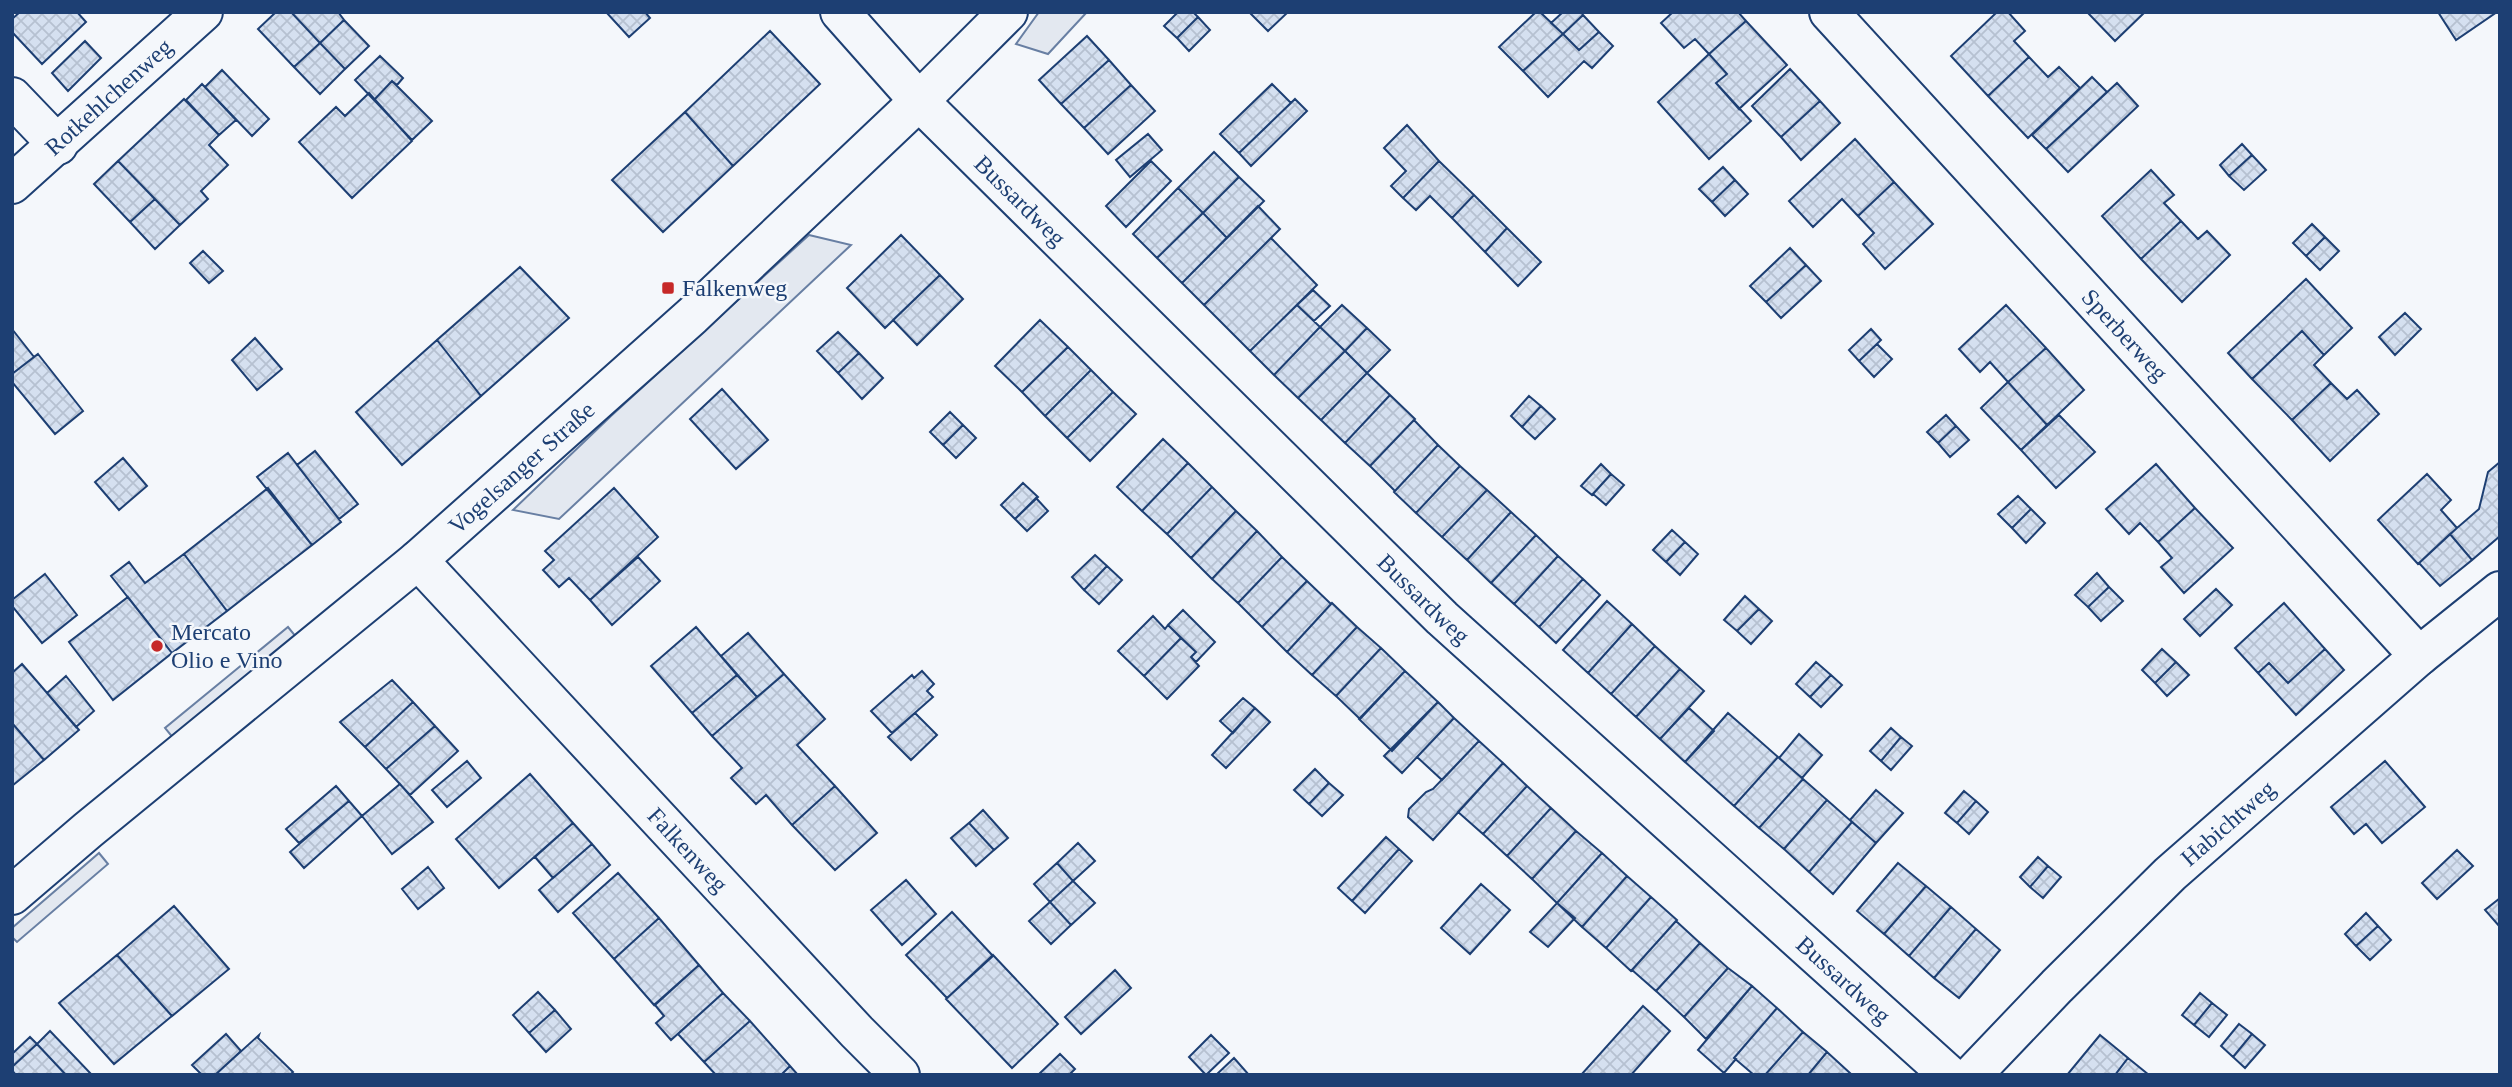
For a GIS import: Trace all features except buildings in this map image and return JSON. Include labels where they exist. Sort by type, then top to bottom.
[{"type":"street","name":"Rotkehlchenweg","points":[[12,184],[203,12]]},
{"type":"street","name":"Bussardweg","points":[[840,12],[919,101],[1442,618],[1949,1075]]},
{"type":"street","name":"Vogelsanger Straße","points":[[12,895],[98,821],[418,560],[692,316],[919,101],[1008,12]]},
{"type":"street","name":"Sperberweg","points":[[1829,12],[2419,656]]},
{"type":"street","points":[[12,97],[58,145]]},
{"type":"street","name":"Falkenweg","points":[[418,560],[900,1075]]},
{"type":"street","name":"Habichtweg","points":[[1972,1075],[2170,874],[2419,656],[2500,591]]},
{"type":"shaded area","points":[[1039,12],[1087,12],[1048,54],[1016,44]]},
{"type":"shaded area","points":[[809,235],[851,245],[559,519],[513,510],[611,416]]},
{"type":"shaded area","points":[[288,627],[297,638],[174,739],[165,728]]},
{"type":"shaded area","points":[[99,853],[108,864],[17,942],[12,937],[12,928]]},
{"type":"place","name":"Falkenweg","points":[[668,288]]},
{"type":"place","name":"Mercato Olio e Vino","points":[[157,646]]}]
